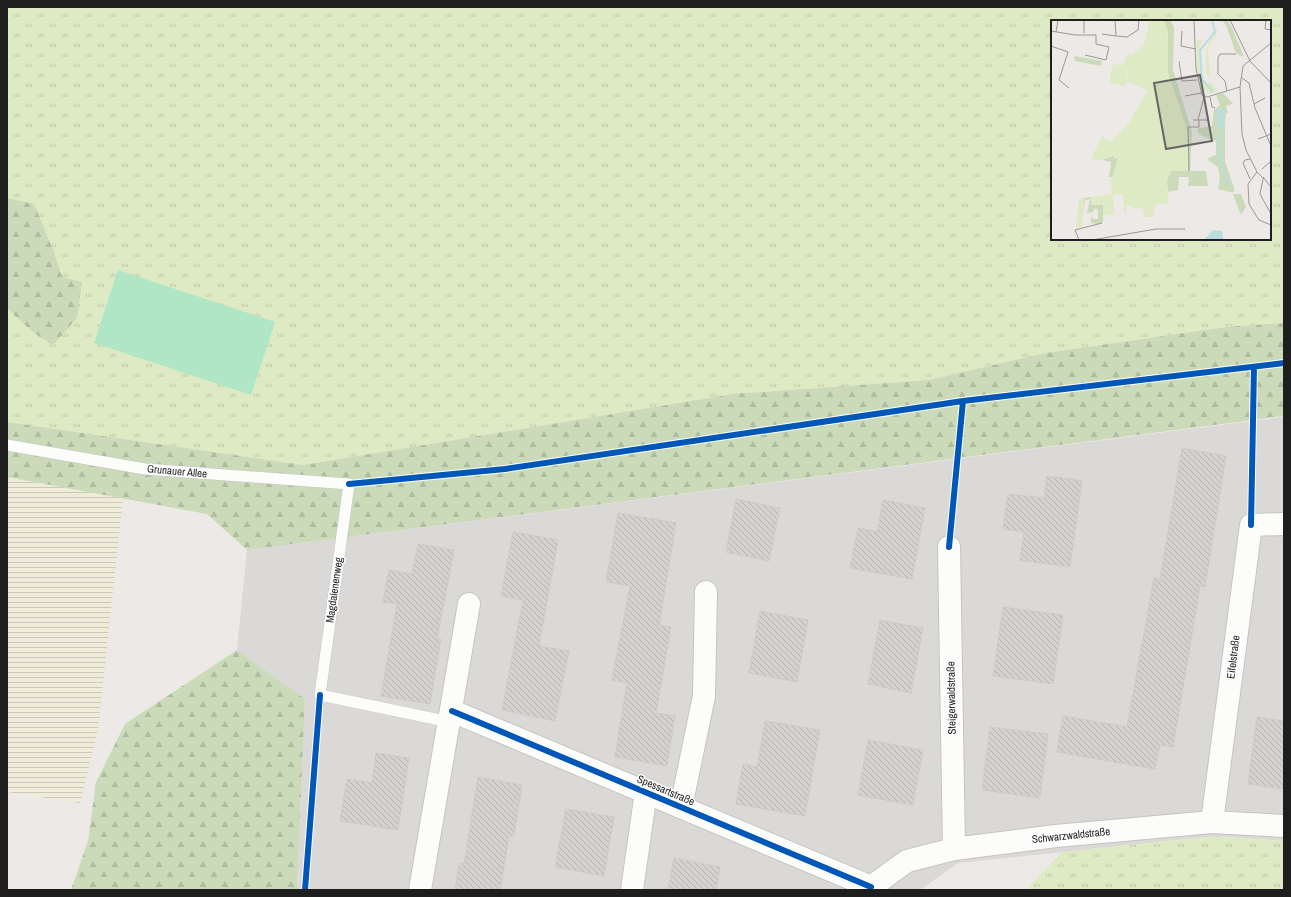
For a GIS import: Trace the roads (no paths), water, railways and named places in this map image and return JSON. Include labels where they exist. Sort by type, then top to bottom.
[{"type":"street","name":"Eifelstraße","points":[[1212,822],[1251,526],[1284,524]]},
{"type":"street","name":"Steigerwaldstraße","points":[[949,547],[954,849]]},
{"type":"street","name":"Spessartstraße","points":[[681,807],[704,696],[706,592]]},
{"type":"street","points":[[420,890],[469,604]]},
{"type":"street","name":"Spessartstraße","points":[[451,716],[646,792],[871,889]]},
{"type":"street","name":"Spessartstraße","points":[[632,890],[646,792]]},
{"type":"street","name":"Schwarzwaldstraße","points":[[871,889],[907,861],[954,849],[1056,836],[1212,822],[1284,826]]},
{"type":"lane","name":"Grunauer Allee","points":[[7,445],[146,469],[349,484]]},
{"type":"lane","name":"Magdalenenweg","points":[[320,695],[349,484]]},
{"type":"lane","name":"Spessartstraße","points":[[320,695],[451,716]]}]
